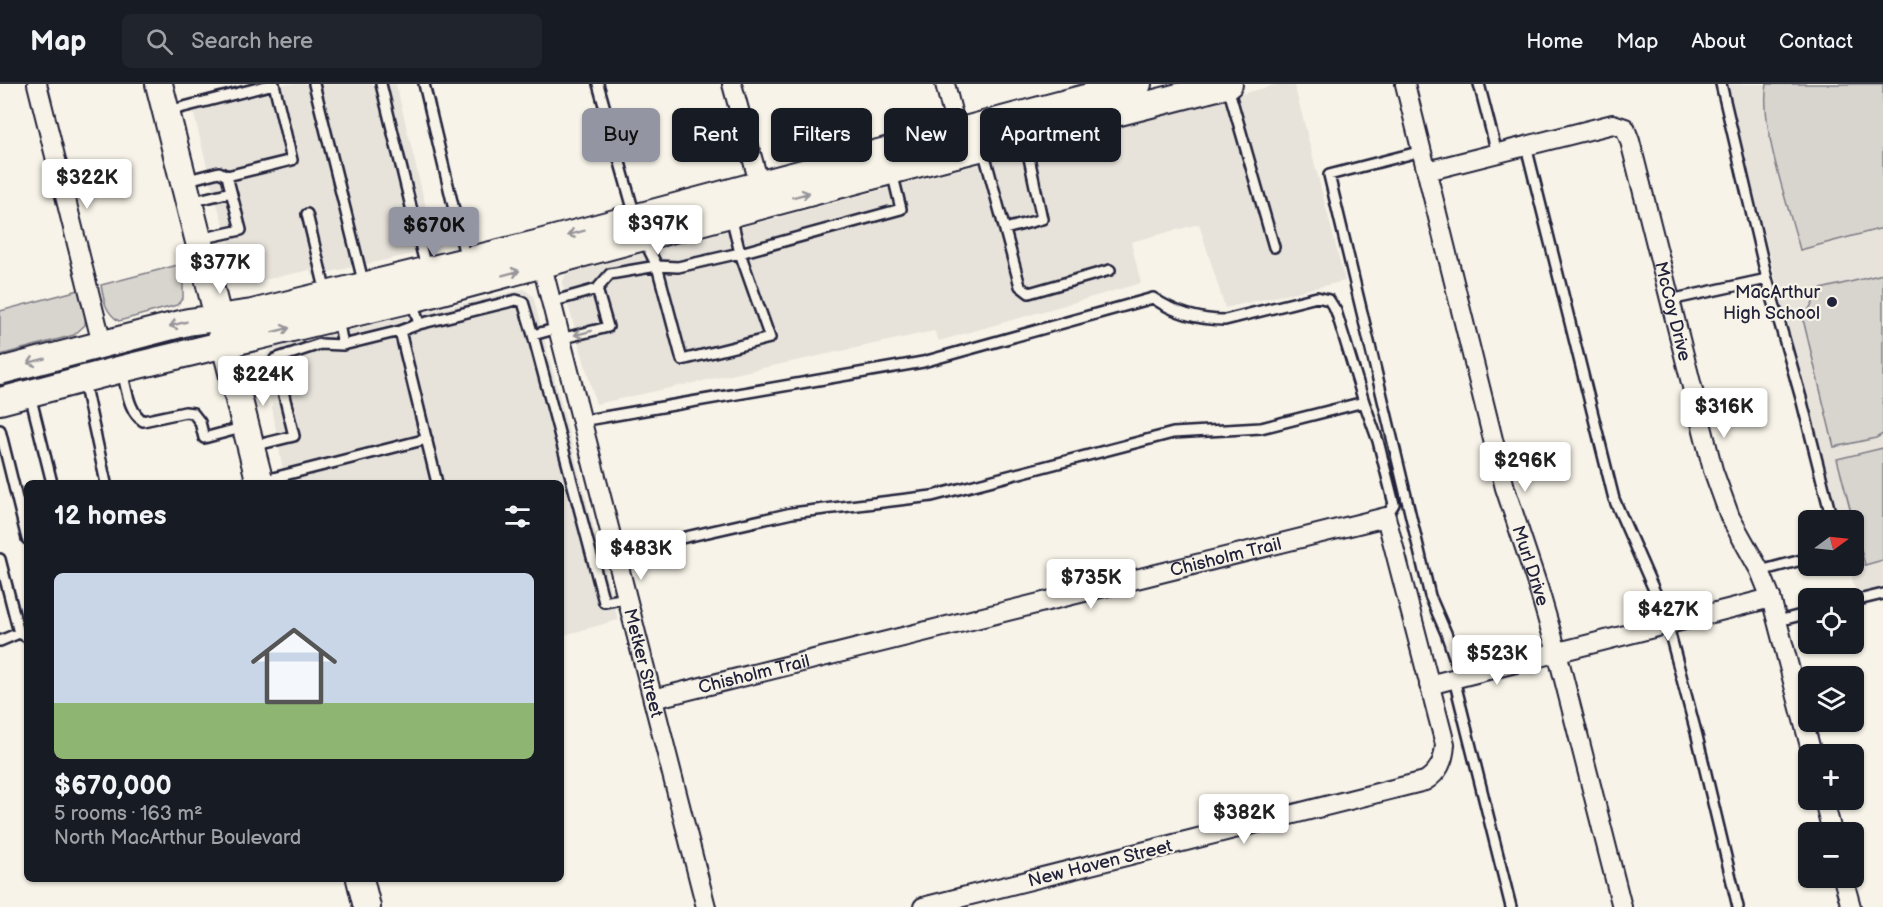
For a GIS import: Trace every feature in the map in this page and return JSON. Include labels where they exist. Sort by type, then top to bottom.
[{"type":"main road","points":[[159,84],[259,480]]},
{"type":"main road","points":[[968,144],[1132,91],[1228,84]]},
{"type":"main road","points":[[1091,108],[1132,91]]},
{"type":"main road","points":[[968,144],[980,142]]},
{"type":"main road","points":[[0,371],[189,322],[252,313],[412,299],[539,254],[895,162]]},
{"type":"main road","points":[[639,228],[731,214],[762,195],[891,170],[915,162]]},
{"type":"main road","points":[[412,299],[417,290],[469,269],[499,253]]},
{"type":"main road","points":[[0,401],[225,344],[332,305],[364,285],[499,253],[539,254]]},
{"type":"main road","points":[[361,882],[367,907]]},
{"type":"street","points":[[37,84],[102,344]]},
{"type":"street","points":[[732,84],[762,195]]},
{"type":"street","points":[[945,84],[954,108]]},
{"type":"street","name":"Murl Drive","points":[[1405,84],[1504,488],[1539,590],[1557,652],[1622,907]]},
{"type":"street","name":"McCoy Drive","points":[[1427,171],[1613,124],[1625,128],[1721,495],[1739,535],[1760,571],[1771,598],[1809,744]]},
{"type":"street","name":"Metker Street","points":[[539,254],[706,907]]},
{"type":"street","points":[[1386,517],[1429,685],[1771,598]]},
{"type":"street","name":"Chisholm Trail","points":[[653,699],[1386,517]]},
{"type":"street","name":"New Haven Street","points":[[923,907],[1425,781],[1438,770],[1444,759],[1445,744],[1429,685]]},
{"type":"street","points":[[1846,888],[1851,907]]},
{"type":"lane","points":[[166,112],[274,84],[292,160],[227,176],[219,172],[186,192]]},
{"type":"lane","points":[[314,84],[364,285]]},
{"type":"lane","points":[[381,84],[427,270]]},
{"type":"lane","points":[[424,84],[466,261]]},
{"type":"lane","points":[[598,84],[639,228],[657,266],[682,360],[770,338],[740,253],[731,214]]},
{"type":"lane","points":[[1228,84],[1274,247]]},
{"type":"lane","points":[[1479,84],[1497,153]]},
{"type":"lane","points":[[1720,84],[1767,279],[1829,510]]},
{"type":"lane","points":[[968,144],[1005,229],[1020,286],[1029,293],[1110,270]]},
{"type":"lane","points":[[1526,146],[1614,499],[1667,624],[1738,907]]},
{"type":"lane","points":[[1422,151],[1329,175],[1430,596],[1446,633],[1511,907]]},
{"type":"lane","points":[[1005,229],[1042,219],[1030,162]]},
{"type":"lane","points":[[551,302],[597,289],[610,274],[657,266],[678,267],[740,253],[901,209],[891,170]]},
{"type":"lane","points":[[198,240],[241,230],[227,176]]},
{"type":"lane","points":[[186,192],[231,192]]},
{"type":"lane","points":[[307,214],[343,345]]},
{"type":"lane","points":[[1670,300],[1767,279]]},
{"type":"lane","points":[[533,335],[608,327],[597,289]]},
{"type":"lane","points":[[581,421],[923,362],[1153,298],[1184,315],[1225,320],[1317,297],[1329,300],[1336,311],[1378,441],[1394,504],[1386,517]]},
{"type":"lane","points":[[412,299],[419,324]]},
{"type":"lane","points":[[122,369],[132,407],[136,417],[142,421],[185,412],[193,413],[200,422],[204,438],[294,436],[275,359],[320,344],[343,345],[516,300],[523,302],[604,602],[627,598]]},
{"type":"lane","points":[[400,331],[436,480]]},
{"type":"lane","points":[[84,379],[105,480]]},
{"type":"lane","points":[[30,393],[51,480]]},
{"type":"lane","points":[[615,553],[792,513],[932,496],[1173,433],[1261,428],[1364,402]]},
{"type":"lane","points":[[0,430],[24,527]]},
{"type":"lane","points":[[266,480],[427,439]]},
{"type":"lane","points":[[296,472],[297,480]]},
{"type":"lane","points":[[0,559],[23,635],[0,641]]},
{"type":"lane","points":[[1760,571],[1798,561]]},
{"type":"lane","points":[[1864,599],[1883,594]]},
{"type":"lane","points":[[1778,621],[1798,616]]},
{"type":"shaded area","points":[[265,84],[396,84],[436,249],[312,276],[310,270],[249,283],[238,249],[232,249],[215,199],[191,102]]},
{"type":"shaded area","points":[[1279,84],[1294,84],[1345,281],[1225,308],[1199,224],[1131,242],[1141,283],[939,341],[934,331],[596,404],[562,283],[566,274],[986,162],[1121,162],[1121,126]]},
{"type":"shaded area","name":"MacArthur High School","points":[[1726,84],[1883,84],[1883,586],[1864,591],[1864,588],[1855,588],[1852,576],[1864,576],[1864,510],[1834,510]]},
{"type":"shaded area","points":[[1767,84],[1883,84],[1883,228],[1800,250],[1771,144],[1767,122]]},
{"type":"shaded area","points":[[178,265],[183,283],[183,298],[177,305],[119,321],[108,310],[101,285]]},
{"type":"shaded area","points":[[1883,274],[1883,434],[1876,438],[1834,447],[1803,319],[1821,289]]},
{"type":"shaded area","points":[[524,289],[533,296],[618,620],[564,635],[564,480],[284,480],[264,360],[269,349]]},
{"type":"shaded area","points":[[79,290],[86,312],[85,325],[74,335],[0,355],[0,311]]},
{"type":"shaded area","points":[[1883,448],[1883,560],[1865,565],[1864,510],[1850,510],[1837,459]]},
{"type":"place","name":"MacArthur High School","points":[[1832,302]]}]
